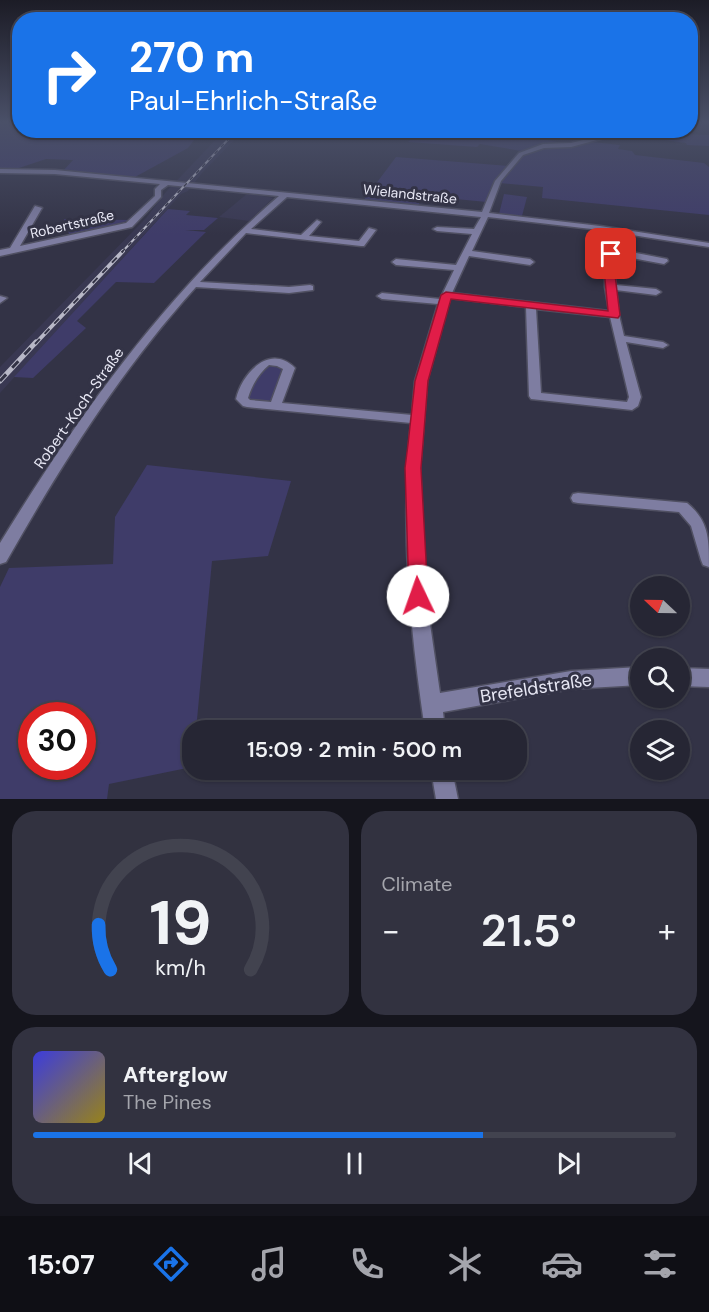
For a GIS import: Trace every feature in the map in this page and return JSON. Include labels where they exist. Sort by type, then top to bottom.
[{"type":"street","points":[[433,720],[418,596],[414,528],[413,468],[421,381],[445,299],[485,215],[498,181],[516,160]]},
{"type":"street","name":"Wielandstraße","points":[[0,171],[55,172],[485,215],[600,228],[709,245]]},
{"type":"street","name":"Robertstraße","points":[[0,254],[129,225],[159,196],[158,189],[165,183]]},
{"type":"street","name":"Robert-Koch-Straße","points":[[0,557],[30,506],[84,425],[132,359],[194,284],[245,231],[285,195]]},
{"type":"street","points":[[13,251],[38,208]]},
{"type":"street","points":[[303,237],[317,222]]},
{"type":"street","points":[[437,229],[477,232]]},
{"type":"street","points":[[245,231],[361,244],[372,230]]},
{"type":"street","points":[[466,253],[530,262]]},
{"type":"street","points":[[531,306],[535,396],[632,406],[635,397],[614,315],[608,255],[664,261]]},
{"type":"street","points":[[396,262],[459,268]]},
{"type":"street","points":[[194,284],[289,290],[310,288]]},
{"type":"street","points":[[610,287],[656,292]]},
{"type":"street","points":[[382,296],[531,306],[614,315]]},
{"type":"street","points":[[620,338],[663,345]]},
{"type":"street","points":[[275,406],[417,420]]},
{"type":"street","points":[[578,498],[682,507],[693,514],[698,521],[709,560]]},
{"type":"street","name":"Brefeldstraße","points":[[431,704],[571,680],[630,677]]},
{"type":"street","points":[[690,677],[709,678]]},
{"type":"street","points":[[444,780],[447,799]]},
{"type":"shaded area","points":[[0,160],[42,160],[19,168],[0,169]]},
{"type":"shaded area","points":[[73,160],[166,160],[135,177],[63,171]]},
{"type":"shaded area","points":[[196,160],[214,160],[0,393],[0,367],[147,217],[165,193]]},
{"type":"shaded area","points":[[394,160],[437,160],[509,166],[487,202],[424,196],[417,207],[363,201]]},
{"type":"shaded area","points":[[518,160],[681,160],[704,163],[709,167],[709,215],[542,198],[543,187],[500,183],[507,171]]},
{"type":"shaded area","points":[[248,193],[273,198],[249,221],[219,217]]},
{"type":"shaded area","points":[[504,194],[527,197],[522,216],[499,214]]},
{"type":"shaded area","points":[[168,209],[190,211],[186,215],[218,218],[204,230],[185,230],[206,232],[154,283],[116,282],[77,321],[86,328],[33,378],[14,377]]},
{"type":"shaded area","points":[[64,219],[131,220],[70,237]]},
{"type":"shaded area","points":[[266,366],[284,368],[273,399],[266,402],[250,400],[248,396],[261,370]]},
{"type":"shaded area","points":[[147,465],[291,481],[268,556],[212,561],[197,720],[182,720],[182,769],[109,784],[107,799],[0,799],[0,587],[9,568],[113,564],[115,517]]},
{"type":"railway","points":[[122,252],[208,160]]},
{"type":"railway","points":[[35,344],[123,251]]},
{"type":"railway","points":[[0,381],[36,342]]},
{"type":"route","points":[[418,596],[414,528],[415,444],[421,381],[446,295],[614,315],[608,259],[608,255],[611,254]]}]
